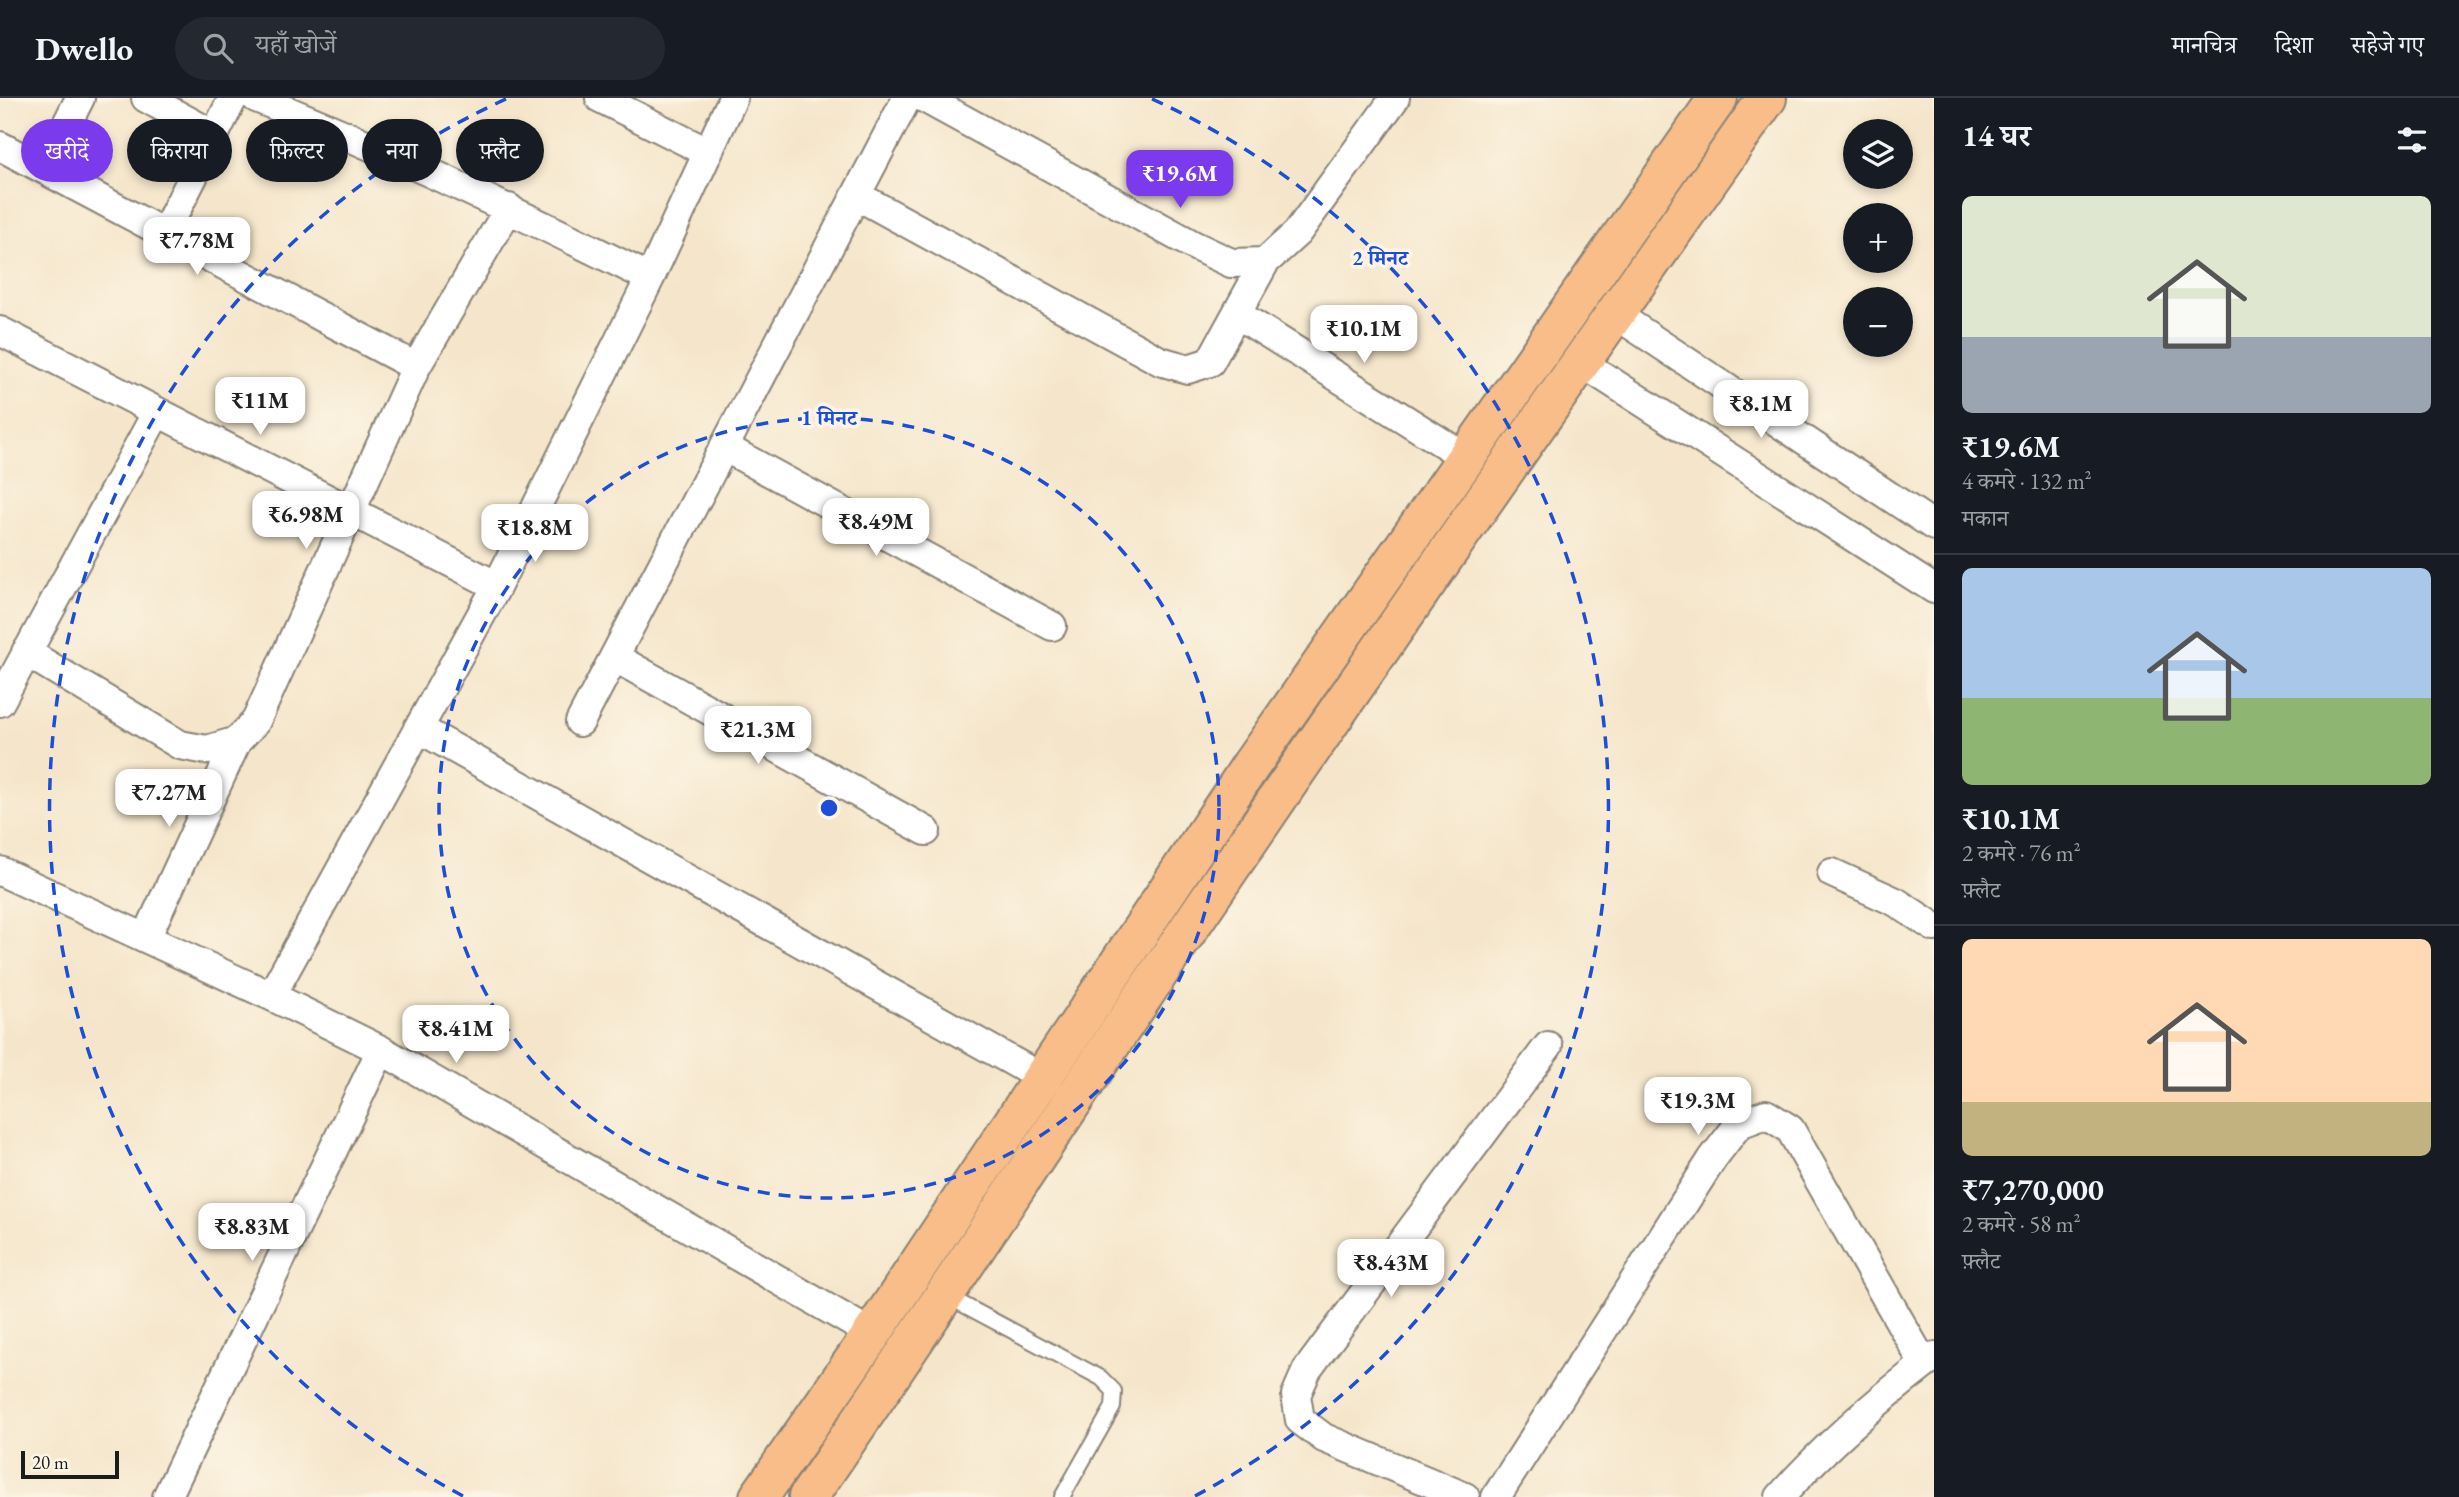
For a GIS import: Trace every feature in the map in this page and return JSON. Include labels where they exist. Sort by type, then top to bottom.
[{"type":"main road","points":[[759,1497],[872,1334],[1243,777],[1718,98]]},
{"type":"main road","points":[[808,1497],[1394,628],[1767,98]]},
{"type":"main road","points":[[1361,607],[1394,628]]},
{"type":"street","points":[[69,119],[80,98]]},
{"type":"street","points":[[146,98],[185,119]]},
{"type":"street","points":[[222,119],[233,98]]},
{"type":"street","points":[[256,98],[355,138],[509,208],[650,278]]},
{"type":"street","points":[[600,98],[707,152]]},
{"type":"street","points":[[271,996],[497,586],[650,278],[733,98]]},
{"type":"street","points":[[580,722],[907,98]]},
{"type":"street","points":[[925,98],[1207,252],[1231,263],[1265,262]]},
{"type":"street","points":[[856,195],[1160,361],[1188,369],[1210,362],[1265,262],[1297,233],[1395,98]]},
{"type":"street","points":[[0,146],[21,157]]},
{"type":"street","points":[[69,182],[416,367]]},
{"type":"street","points":[[165,232],[190,182]]},
{"type":"street","points":[[146,938],[237,741],[256,721],[416,367],[509,208]]},
{"type":"street","points":[[1237,314],[1465,457]]},
{"type":"street","points":[[1615,314],[1934,526]]},
{"type":"street","points":[[4,343],[157,412],[497,586]]},
{"type":"street","points":[[1583,363],[1934,589]]},
{"type":"street","points":[[0,702],[157,412]]},
{"type":"street","points":[[724,447],[1052,626]]},
{"type":"street","points":[[26,652],[180,745],[207,750],[237,741]]},
{"type":"street","points":[[614,657],[926,831]]},
{"type":"street","points":[[418,728],[1042,1078]]},
{"type":"street","points":[[0,871],[381,1050],[872,1334]]},
{"type":"street","points":[[1832,873],[1896,902],[1934,927]]},
{"type":"street","points":[[1465,1497],[1324,1438],[1300,1420],[1296,1395],[1307,1370],[1548,1046]]},
{"type":"street","points":[[167,1497],[381,1050]]},
{"type":"street","points":[[1496,1497],[1713,1158],[1739,1124],[1766,1114],[1790,1129],[1929,1360],[1800,1474],[1780,1497]]},
{"type":"lane","points":[[946,1296],[1101,1378],[1114,1391],[1113,1407],[1062,1497]]}]
